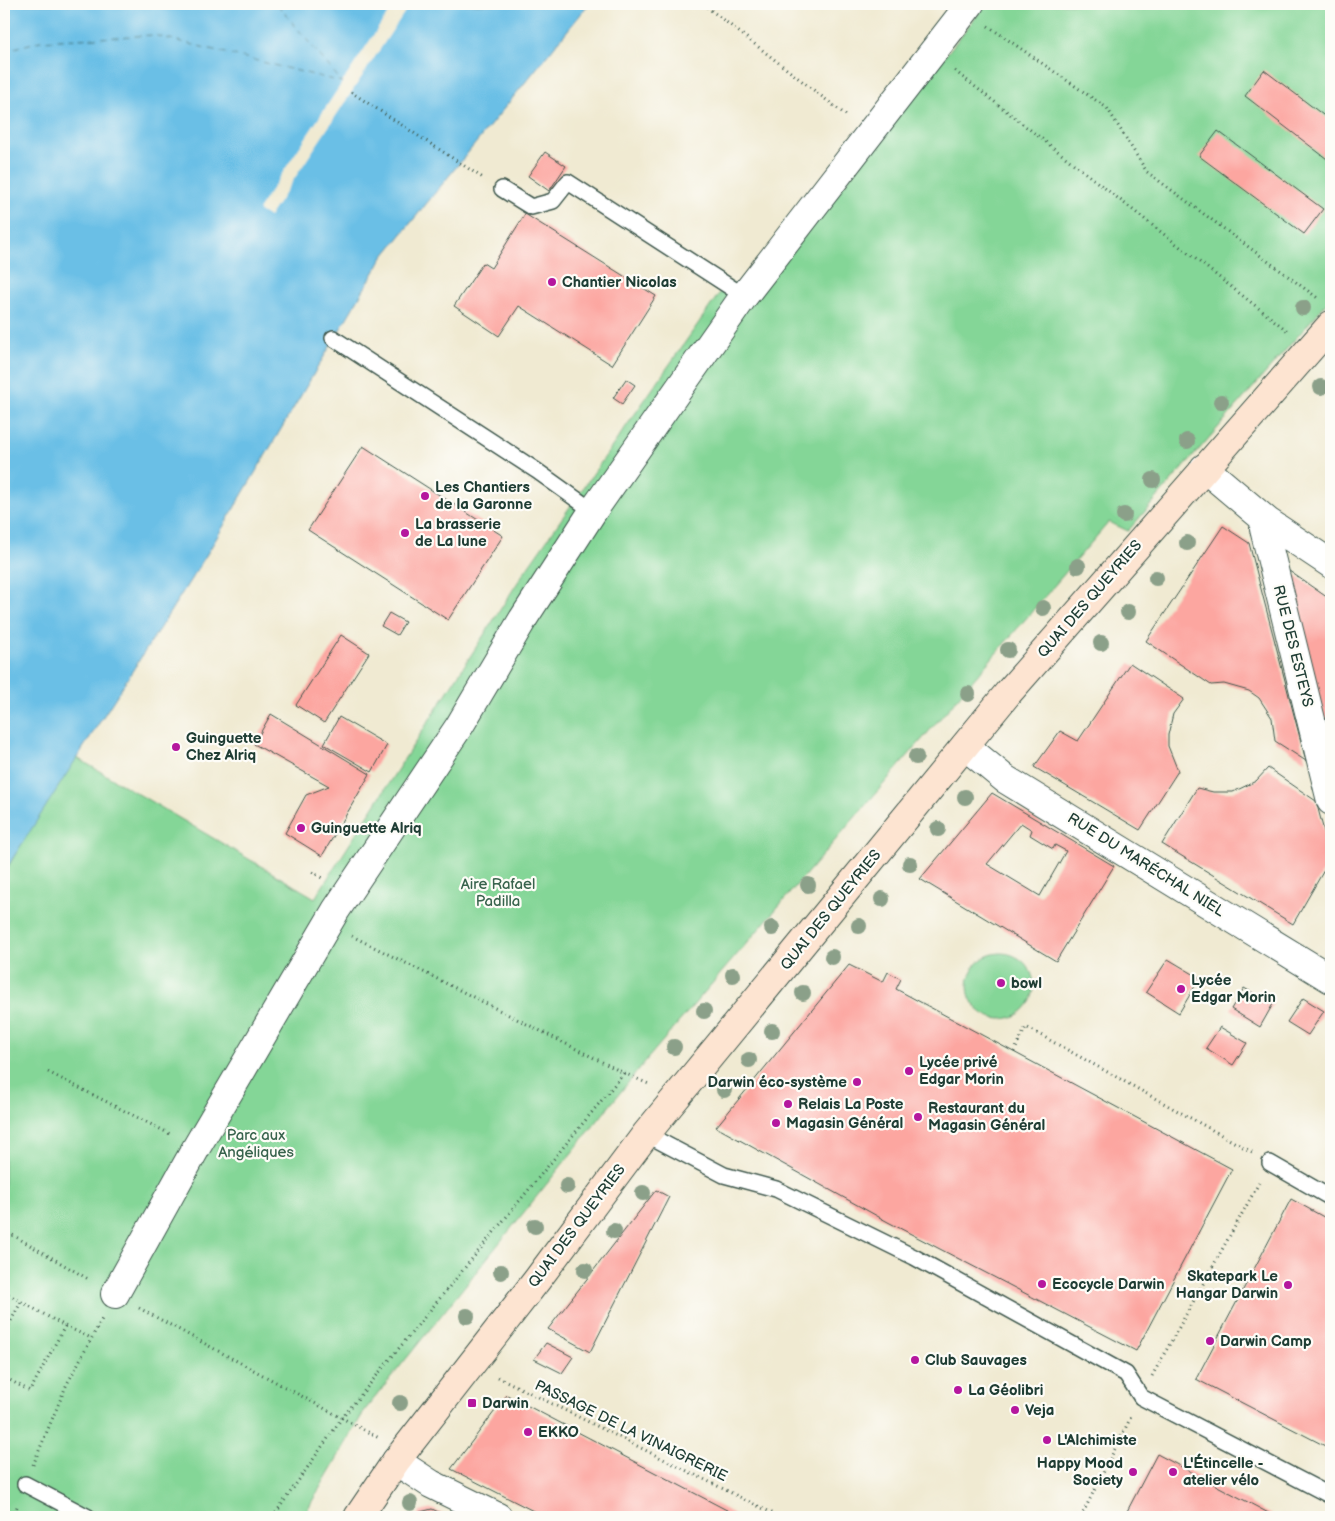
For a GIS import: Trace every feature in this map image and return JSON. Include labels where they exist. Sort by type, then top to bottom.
[{"type":"main road","name":"QUAI DES QUEYRIES","points":[[358,1517],[396,1461],[646,1134],[1008,692],[1310,349],[1327,313]]},
{"type":"street","points":[[115,1294],[196,1148],[336,910],[460,725],[523,620],[593,511],[744,296],[869,134],[977,13]]},
{"type":"street","points":[[1204,468],[1268,522],[1331,564]]},
{"type":"street","name":"RUE DES ESTEYS","points":[[1268,522],[1264,529],[1331,801]]},
{"type":"street","name":"RUE DU MARÉCHAL NIEL","points":[[964,746],[1005,779],[1331,979]]},
{"type":"street","points":[[396,1461],[431,1484],[498,1517]]},
{"type":"lane","points":[[502,189],[531,207],[553,201],[568,182],[744,296]]},
{"type":"lane","points":[[333,338],[537,471],[593,511]]},
{"type":"lane","points":[[646,1134],[724,1176],[776,1189],[914,1257],[1126,1374],[1141,1397],[1331,1496]]},
{"type":"lane","points":[[1270,1163],[1331,1198]]},
{"type":"lane","points":[[25,1484],[88,1517]]},
{"type":"path","points":[[703,4],[869,134]]},
{"type":"path","points":[[977,13],[1107,108],[1147,172],[1327,313]]},
{"type":"path","points":[[949,66],[1310,349]]},
{"type":"path","points":[[352,92],[459,163],[502,189]]},
{"type":"path","points":[[273,1517],[342,1418],[624,1073],[347,934]]},
{"type":"path","points":[[1014,1052],[1026,1026],[1270,1163],[1141,1397],[1082,1517]]},
{"type":"path","points":[[48,1072],[174,1136]]},
{"type":"path","points":[[4,1230],[115,1294],[378,1438],[396,1461]]},
{"type":"path","points":[[4,1292],[92,1338]]},
{"type":"path","points":[[25,1484],[66,1386],[115,1294]]},
{"type":"path","points":[[4,1334],[21,1302]]},
{"type":"path","points":[[4,1377],[30,1391],[66,1326]]},
{"type":"path","name":"PASSAGE DE LA VINAIGRERIE","points":[[472,1364],[780,1517]]},
{"type":"green space","name":"Parc aux Angéliques","points":[[986,4],[1331,4],[1331,298],[1128,531],[1109,522],[648,1058],[365,1410],[303,1517],[4,1517],[4,874],[72,755],[315,898],[525,571],[728,281],[755,298]]},
{"type":"green space","name":"bowl","points":[[995,953],[1007,953],[1019,958],[1029,968],[1034,980],[1032,999],[1019,1014],[1007,1019],[995,1019],[983,1014],[973,1004],[968,992],[968,980],[973,968],[983,958]]},
{"type":"water","points":[[4,4],[589,4],[383,257],[207,554],[4,872]]},
{"type":"pier","points":[[394,4],[410,4],[269,217],[258,210]]},
{"type":"building","points":[[1264,70],[1331,121],[1331,162],[1245,96]]},
{"type":"building","points":[[1218,131],[1323,209],[1304,234],[1199,156]]},
{"type":"building","points":[[545,152],[566,166],[549,191],[528,176]]},
{"type":"building","name":"Chantier Nicolas","points":[[525,214],[656,296],[612,365],[519,306],[499,336],[454,306],[483,263],[491,268]]},
{"type":"building","points":[[626,379],[635,385],[622,404],[613,398]]},
{"type":"building","name":"La brasserie de La lune","points":[[363,446],[503,536],[448,620],[308,530]]},
{"type":"building","points":[[1223,526],[1249,543],[1306,761],[1275,741],[1272,718],[1259,698],[1249,691],[1224,684],[1211,685],[1146,641]]},
{"type":"building","points":[[1282,566],[1331,600],[1331,755]]},
{"type":"building","points":[[389,613],[405,622],[397,635],[381,626]]},
{"type":"building","points":[[341,635],[369,653],[324,723],[296,705]]},
{"type":"building","points":[[1130,663],[1184,699],[1173,714],[1168,735],[1168,746],[1178,771],[1140,830],[1034,767],[1060,731],[1078,741]]},
{"type":"building","points":[[271,714],[370,774],[322,856],[285,833],[306,795],[329,786],[254,744]]},
{"type":"building","points":[[339,717],[387,745],[372,772],[324,744]]},
{"type":"building","points":[[1268,768],[1316,801],[1331,858],[1293,924],[1162,844],[1197,788],[1213,792],[1233,792],[1256,781]]},
{"type":"building","points":[[992,793],[1114,866],[1056,961],[920,879]],"holes":[[[1021,823],[1032,830],[1030,835],[1053,849],[1055,845],[1066,851],[1040,896],[987,864]]]},
{"type":"building","name":"Lycée Edgar Morin","points":[[1168,959],[1200,978],[1179,1013],[1146,992]]},
{"type":"building","points":[[849,965],[883,982],[888,972],[901,979],[896,989],[1232,1169],[1136,1351],[888,1222],[716,1127]]},
{"type":"building","points":[[1244,988],[1273,1004],[1260,1027],[1231,1009]]},
{"type":"building","points":[[1303,998],[1324,1011],[1308,1035],[1287,1022]]},
{"type":"building","points":[[1220,1027],[1247,1043],[1233,1065],[1206,1048]]},
{"type":"building","points":[[656,1190],[669,1197],[590,1352],[548,1329]]},
{"type":"building","name":"Skatepark Le Hangar Darwin","points":[[1291,1199],[1331,1221],[1331,1449],[1196,1379]]},
{"type":"building","points":[[546,1343],[573,1357],[562,1373],[534,1359]]},
{"type":"building","name":"EKKO","points":[[507,1395],[740,1517],[545,1517],[451,1469]]},
{"type":"building","points":[[1157,1454],[1276,1517],[1124,1517]]},
{"type":"building","points":[[432,1509],[449,1517],[416,1517],[420,1512]]},
{"type":"ferry route","points":[[4,51],[40,41],[154,35],[342,82],[277,4]]},
{"type":"place","name":"Chantier Nicolas","points":[[552,282]]},
{"type":"place","name":"Les Chantiers de la Garonne","points":[[425,496]]},
{"type":"place","name":"La brasserie de La lune","points":[[405,533]]},
{"type":"place","name":"Guinguette Chez Alriq","points":[[176,747]]},
{"type":"place","name":"Guinguette Alriq","points":[[301,828]]},
{"type":"place","name":"bowl","points":[[1001,983]]},
{"type":"place","name":"Lycée Edgar Morin","points":[[1181,989]]},
{"type":"place","name":"Lycée privé Edgar Morin","points":[[909,1071]]},
{"type":"place","name":"Darwin éco-système","points":[[857,1082]]},
{"type":"place","name":"Relais La Poste","points":[[788,1104]]},
{"type":"place","name":"Restaurant du Magasin Général","points":[[918,1117]]},
{"type":"place","name":"Magasin Général","points":[[776,1123]]},
{"type":"place","name":"Ecocycle Darwin","points":[[1042,1284]]},
{"type":"place","name":"Skatepark Le Hangar Darwin","points":[[1288,1285]]},
{"type":"place","name":"Darwin Camp","points":[[1210,1341]]},
{"type":"place","name":"Club Sauvages","points":[[915,1360]]},
{"type":"place","name":"La Géolibri","points":[[958,1390]]},
{"type":"place","name":"Darwin","points":[[472,1403]]},
{"type":"place","name":"Veja","points":[[1015,1410]]},
{"type":"place","name":"EKKO","points":[[528,1432]]},
{"type":"place","name":"L'Alchimiste","points":[[1047,1440]]},
{"type":"place","name":"Happy Mood Society","points":[[1133,1472]]},
{"type":"place","name":"L'Étincelle - atelier vélo","points":[[1173,1472]]},
{"type":"park label","name":"Aire Rafael Padilla","points":[[498,892]]}]
